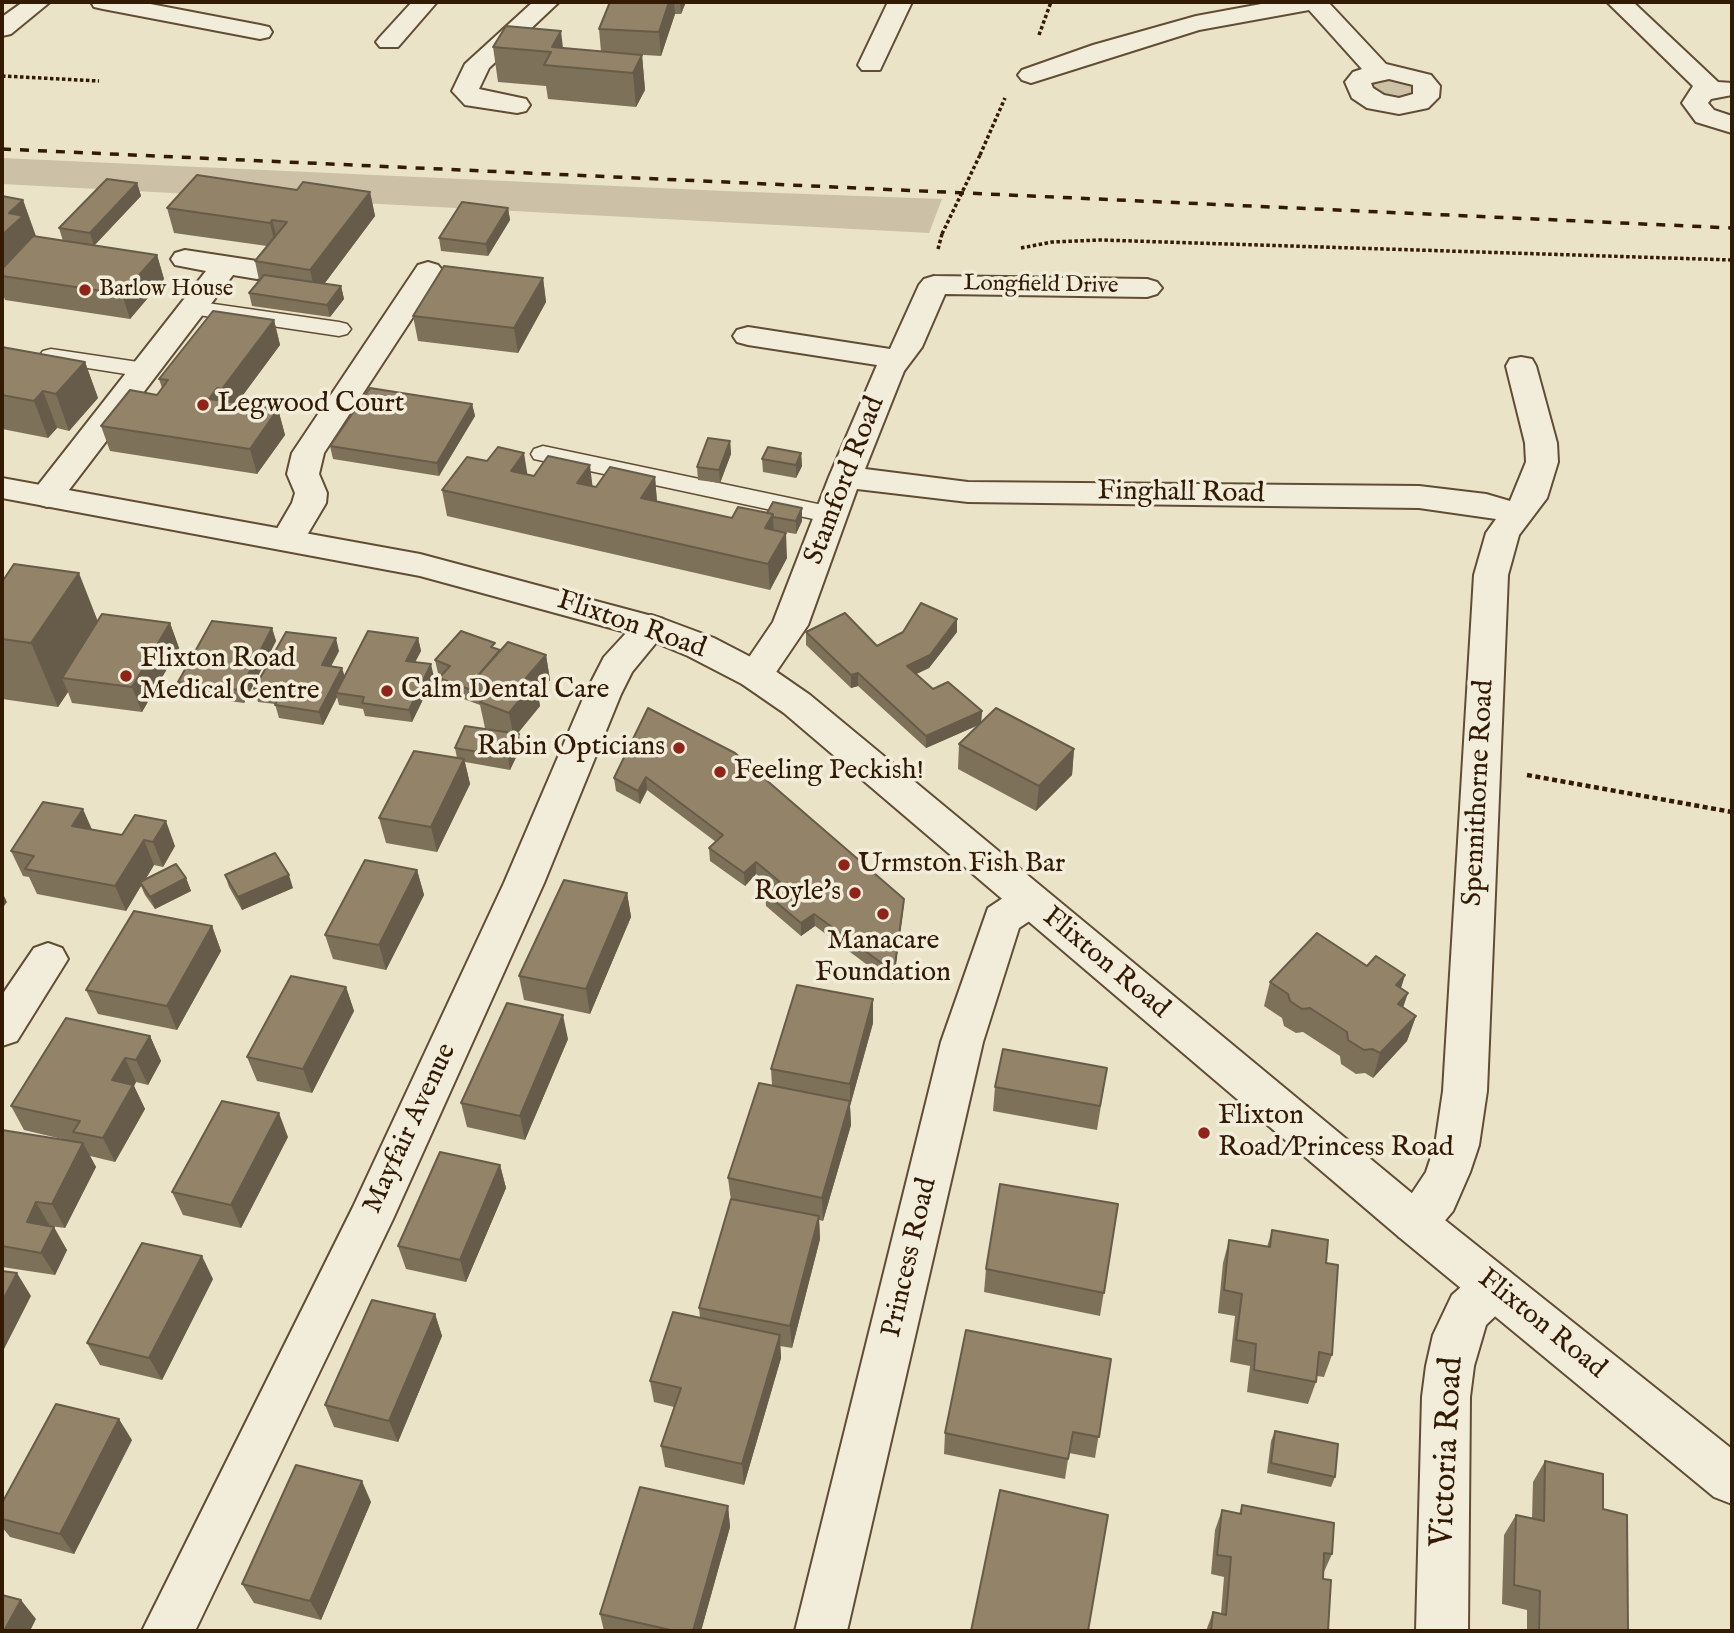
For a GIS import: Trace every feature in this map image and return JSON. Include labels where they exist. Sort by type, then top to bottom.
[{"type":"street","points":[[2,29],[38,2]]},
{"type":"street","points":[[103,2],[260,32]]},
{"type":"street","points":[[389,42],[425,2]]},
{"type":"street","points":[[517,105],[474,99],[465,90],[478,64],[547,2]]},
{"type":"street","points":[[871,65],[900,2]]},
{"type":"street","points":[[1031,75],[1136,39],[1196,23],[1313,2],[1378,71]]},
{"type":"street","points":[[1619,2],[1722,90]]},
{"type":"street","points":[[1722,90],[1696,97],[1698,109],[1716,121],[1732,125]]},
{"type":"street","points":[[185,259],[257,270]]},
{"type":"street","points":[[47,496],[225,265]]},
{"type":"street","points":[[288,539],[309,503],[311,493],[303,474],[307,453],[428,271]]},
{"type":"street","name":"Longfield Drive","points":[[934,285],[1147,288]]},
{"type":"street","name":"Stamford Road","points":[[755,675],[790,625],[845,477],[889,370],[907,346],[934,285]]},
{"type":"street","points":[[748,336],[897,359]]},
{"type":"street","name":"Spennithorne Road","points":[[1415,1223],[1437,1197],[1448,1172],[1457,1145],[1465,1091],[1490,575],[1503,533],[1530,498],[1542,462],[1541,443],[1521,366]]},
{"type":"street","name":"Finghall Road","points":[[845,477],[968,492],[1419,497],[1486,505],[1516,514]]},
{"type":"street","name":"Flixton Road","points":[[2,488],[420,565],[650,627],[701,646],[755,675],[797,704],[1415,1223],[1732,1480]]},
{"type":"street","name":"Mayfair Avenue","points":[[167,1631],[370,1219],[524,883],[603,694],[617,666],[650,627]]},
{"type":"street","name":"Princess Road","points":[[821,1631],[962,1042],[1002,919],[1029,901]]},
{"type":"street","points":[[2,1028],[48,959]]},
{"type":"street","name":"Victoria Road","points":[[1442,1631],[1446,1397],[1450,1366],[1457,1335],[1469,1311],[1494,1287]]},
{"type":"lane","points":[[193,307],[338,329]]},
{"type":"lane","points":[[51,356],[145,370]]},
{"type":"lane","points":[[543,454],[832,515]]},
{"type":"path","points":[[942,234],[1009,91],[1016,82],[1031,75]]},
{"type":"path","points":[[2,76],[99,81]]},
{"type":"path","points":[[1014,250],[1052,242],[1101,240],[1732,260]]},
{"type":"path","points":[[1481,767],[1732,812]]},
{"type":"shaded area","points":[[1383,77],[1410,83],[1414,90],[1408,96],[1395,98],[1372,90],[1371,83]]},
{"type":"shaded area","points":[[2,158],[942,199],[929,233],[2,184]]},
{"type":"building","points":[[610,2],[669,2],[659,32],[599,29]]},
{"type":"building","points":[[506,26],[561,31],[552,47],[642,55],[633,73],[544,65],[551,52],[493,47]]},
{"type":"building","points":[[197,175],[297,190],[303,182],[370,192],[310,270],[255,261],[287,222],[272,220],[270,223],[167,208]]},
{"type":"building","points":[[107,179],[137,183],[90,233],[59,228]]},
{"type":"building","points":[[2,196],[23,200],[9,213],[23,216],[2,235]]},
{"type":"building","points":[[462,202],[508,208],[486,244],[439,238]]},
{"type":"building","points":[[33,236],[157,255],[122,294],[2,276],[2,269]]},
{"type":"building","points":[[444,266],[543,278],[514,328],[413,316]]},
{"type":"building","points":[[264,275],[341,286],[327,305],[249,293]]},
{"type":"building","points":[[213,311],[274,320],[222,389],[217,388],[209,399],[278,409],[250,449],[101,426],[130,390],[157,395],[168,380],[159,379]]},
{"type":"building","points":[[2,347],[85,362],[56,394],[43,391],[34,401],[2,395]]},
{"type":"building","points":[[370,388],[472,404],[437,463],[330,446]]},
{"type":"building","points":[[708,438],[730,441],[719,470],[697,467]]},
{"type":"building","points":[[498,447],[524,453],[511,471],[534,476],[548,456],[590,465],[577,483],[596,487],[610,467],[655,477],[641,498],[732,518],[738,507],[773,514],[765,528],[786,533],[768,564],[442,490],[467,457],[487,461]]},
{"type":"building","points":[[768,447],[801,453],[796,465],[762,459]]},
{"type":"building","points":[[773,502],[802,508],[796,521],[773,517],[773,514],[767,513]]},
{"type":"building","points":[[14,564],[79,573],[31,643],[2,639],[2,582]]},
{"type":"building","points":[[921,603],[957,619],[930,655],[907,666],[933,689],[948,682],[982,711],[926,736],[858,673],[851,675],[806,632],[845,613],[877,646],[903,632]]},
{"type":"building","points":[[102,614],[170,623],[132,687],[62,678]]},
{"type":"building","points":[[212,621],[272,628],[240,690],[178,682]]},
{"type":"building","name":"Calm Dental Care","points":[[368,631],[418,638],[406,661],[431,664],[409,710],[362,703],[364,697],[336,693]]},
{"type":"building","points":[[461,631],[495,643],[491,647],[500,650],[475,679],[477,692],[439,678],[450,666],[435,660]]},
{"type":"building","points":[[286,632],[336,638],[322,665],[342,668],[319,712],[275,705],[281,693],[254,689]]},
{"type":"building","points":[[508,642],[546,655],[526,678],[535,681],[509,713],[480,702],[494,686],[475,679]]},
{"type":"building","points":[[648,708],[735,753],[904,899],[894,972],[814,914],[801,923],[765,893],[780,882],[756,862],[744,873],[709,848],[723,835],[646,777],[638,791],[614,778]]},
{"type":"building","points":[[996,708],[1074,749],[1039,786],[959,744]]},
{"type":"building","points":[[465,726],[519,734],[508,757],[455,748]]},
{"type":"building","points":[[414,751],[464,759],[431,827],[379,818]]},
{"type":"building","points":[[43,802],[83,809],[72,826],[122,835],[135,815],[166,821],[153,842],[144,840],[115,886],[25,869],[34,856],[11,851]]},
{"type":"building","points":[[275,853],[289,875],[238,897],[225,875]]},
{"type":"building","points":[[365,860],[417,870],[379,945],[325,935]]},
{"type":"building","points":[[176,864],[186,878],[150,897],[140,882]]},
{"type":"building","points":[[564,880],[627,893],[586,989],[519,976]]},
{"type":"building","points":[[134,911],[212,926],[167,1006],[86,990]]},
{"type":"building","points":[[1317,933],[1367,966],[1376,956],[1405,975],[1396,985],[1408,993],[1398,1004],[1416,1016],[1380,1053],[1372,1049],[1364,1050],[1348,1040],[1347,1032],[1310,1008],[1302,1009],[1290,1001],[1288,994],[1270,982]]},
{"type":"building","points":[[291,976],[346,987],[303,1069],[247,1057]]},
{"type":"building","points":[[797,985],[873,999],[850,1084],[771,1069]]},
{"type":"building","points":[[507,1003],[563,1015],[520,1116],[461,1103]]},
{"type":"building","points":[[66,1018],[150,1036],[136,1060],[125,1058],[112,1080],[133,1085],[103,1138],[73,1132],[80,1121],[11,1106]]},
{"type":"building","points":[[1003,1049],[1107,1068],[1100,1106],[995,1087]]},
{"type":"building","points":[[759,1083],[850,1101],[822,1198],[728,1178]]},
{"type":"building","points":[[222,1101],[279,1113],[231,1205],[172,1192]]},
{"type":"building","points":[[2,1130],[83,1143],[52,1204],[36,1202],[27,1222],[54,1227],[41,1253],[2,1246]]},
{"type":"building","points":[[440,1152],[500,1165],[460,1260],[398,1246]]},
{"type":"building","points":[[1000,1184],[1118,1204],[1104,1293],[986,1269]]},
{"type":"building","points":[[731,1199],[819,1216],[790,1326],[699,1308]]},
{"type":"building","points":[[1272,1230],[1328,1240],[1326,1263],[1338,1265],[1332,1355],[1319,1352],[1316,1382],[1254,1370],[1256,1344],[1236,1340],[1242,1294],[1224,1290],[1229,1240],[1270,1247]]},
{"type":"building","points":[[142,1243],[202,1256],[149,1358],[87,1343]]},
{"type":"building","points":[[2,1271],[17,1273],[2,1302]]},
{"type":"building","points":[[372,1300],[435,1314],[389,1421],[325,1405]]},
{"type":"building","points":[[673,1312],[780,1335],[742,1464],[661,1446],[681,1388],[650,1381]]},
{"type":"building","points":[[966,1330],[1111,1359],[1099,1437],[1073,1432],[1068,1459],[945,1433]]},
{"type":"building","points":[[56,1404],[119,1419],[60,1534],[2,1519],[2,1503]]},
{"type":"building","points":[[1275,1431],[1338,1444],[1335,1477],[1271,1463]]},
{"type":"building","points":[[1545,1461],[1603,1474],[1603,1509],[1627,1515],[1628,1631],[1539,1631],[1540,1591],[1514,1585],[1516,1515],[1544,1521]]},
{"type":"building","points":[[296,1465],[362,1481],[310,1601],[242,1584]]},
{"type":"building","points":[[640,1487],[728,1506],[693,1631],[675,1631],[600,1614]]},
{"type":"building","points":[[1000,1490],[1108,1515],[1088,1631],[971,1631]]},
{"type":"building","points":[[1242,1505],[1334,1523],[1332,1554],[1324,1553],[1323,1579],[1331,1580],[1328,1631],[1211,1631],[1213,1612],[1226,1615],[1231,1557],[1217,1555],[1222,1510],[1241,1514]]},
{"type":"building","points":[[2,1595],[21,1600],[4,1631],[2,1631]]},
{"type":"railway","points":[[2,149],[1732,228]]},
{"type":"place","name":"Barlow House","points":[[85,290]]},
{"type":"place","name":"Legwood Court","points":[[203,405]]},
{"type":"place","name":"Flixton Road Medical Centre","points":[[126,676]]},
{"type":"place","name":"Calm Dental Care","points":[[387,691]]},
{"type":"place","name":"Rabin Opticians","points":[[679,748]]},
{"type":"place","name":"Feeling Peckish!","points":[[720,772]]},
{"type":"place","name":"Urmston Fish Bar","points":[[844,865]]},
{"type":"place","name":"Royle's","points":[[855,893]]},
{"type":"place","name":"Manacare Foundation","points":[[883,914]]},
{"type":"place","name":"Flixton Road/Princess Road","points":[[1204,1133]]}]
